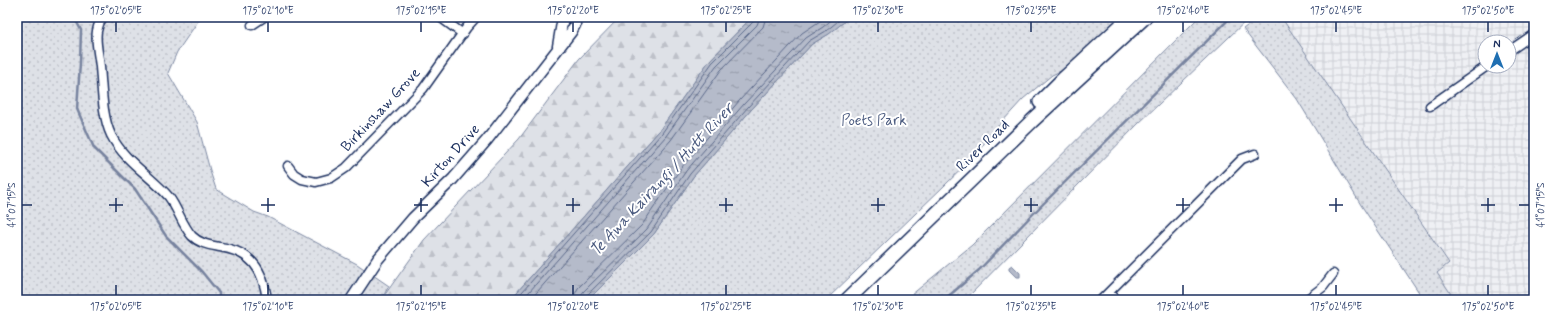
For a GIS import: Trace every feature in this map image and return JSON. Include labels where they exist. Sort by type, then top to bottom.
[{"type":"highway","name":"River Road","points":[[837,300],[1001,142],[1063,79],[1130,17]]},
{"type":"highway","name":"River Road","points":[[847,300],[1032,121],[1145,17]]},
{"type":"street","points":[[252,25],[264,17]]},
{"type":"street","points":[[440,17],[463,34]]},
{"type":"street","name":"Birkinshaw Grove","points":[[288,166],[298,177],[316,182],[330,178],[346,168],[423,89],[476,17]]},
{"type":"street","name":"Kirton Drive","points":[[558,48],[563,17]]},
{"type":"street","name":"Kirton Drive","points":[[351,300],[378,259],[413,218],[453,179],[486,140],[571,32],[575,25],[575,17]]},
{"type":"street","points":[[102,18],[97,30],[96,39],[107,124],[111,135],[132,161],[169,197],[188,231],[197,240],[209,245],[234,250],[251,260],[256,265],[262,276],[267,300]]},
{"type":"street","points":[[1517,46],[1534,34]]},
{"type":"street","points":[[1430,106],[1477,73]]},
{"type":"street","points":[[1101,300],[1242,159],[1255,154]]},
{"type":"street","points":[[1306,300],[1323,287],[1333,274]]},
{"type":"street","points":[[1109,292],[1117,300]]},
{"type":"shaded area","points":[[1281,17],[1534,17],[1534,300],[1455,300],[1437,273],[1449,262]]},
{"type":"green space","points":[[17,17],[201,17],[177,52],[168,73],[197,122],[216,189],[254,212],[268,217],[357,264],[389,286],[381,300],[17,300]]},
{"type":"green space","points":[[620,17],[752,17],[709,61],[659,131],[510,300],[381,300],[424,240],[519,139],[579,59]]},
{"type":"green space","name":"Poets Park","points":[[850,17],[1119,17],[1065,69],[1052,75],[1023,99],[991,134],[975,156],[826,300],[588,300],[654,234],[693,177],[751,110],[812,44],[829,34]]},
{"type":"green space","points":[[1199,17],[1250,17],[1137,125],[965,300],[905,300],[972,245]]},
{"type":"green space","points":[[1259,17],[1281,17],[1449,263],[1437,273],[1455,300],[1424,300],[1361,205],[1297,99],[1243,29]]},
{"type":"water","name":"Te Awa Kairangi / Hutt River","points":[[752,17],[850,17],[829,34],[812,44],[751,110],[693,177],[654,234],[588,300],[510,300],[659,131],[709,61]]},
{"type":"water","points":[[1012,265],[1020,273],[1020,277],[1016,277],[1009,270],[1009,267]]},
{"type":"waterway","points":[[74,17],[81,30],[77,109],[94,148],[135,189],[166,236],[202,272],[219,293],[219,300]]},
{"type":"waterway","points":[[108,17],[112,22],[118,17]]},
{"type":"waterway","points":[[944,300],[979,270],[1033,214],[1231,17]]}]
